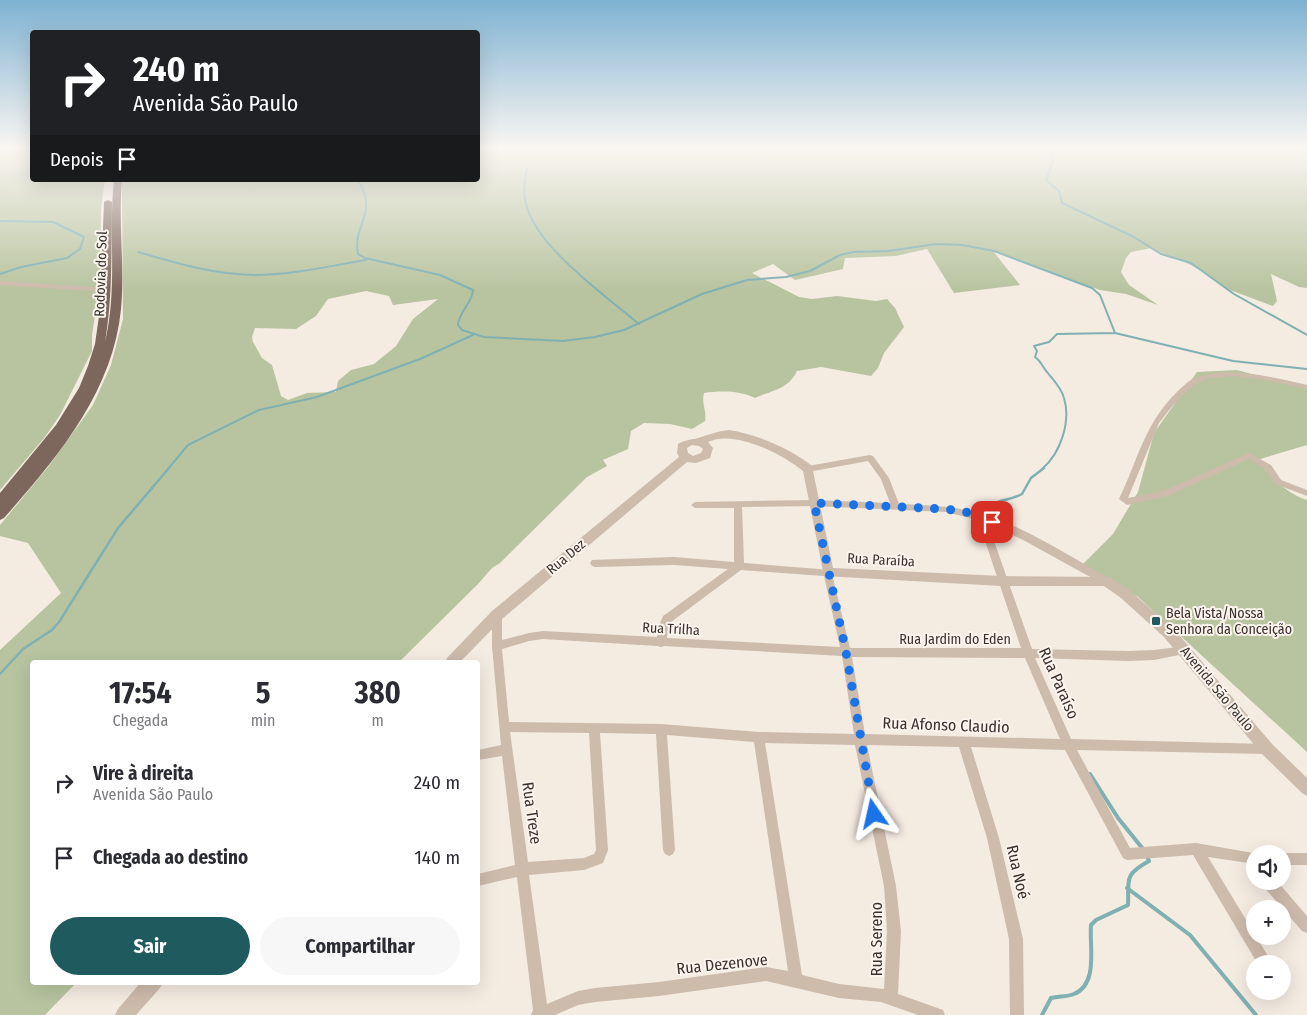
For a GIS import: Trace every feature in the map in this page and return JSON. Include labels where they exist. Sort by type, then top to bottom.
[{"type":"main road","name":"Rodovia do Sol","points":[[0,500],[48,444],[86,383],[100,346],[105,310],[108,195]]},
{"type":"main road","name":"Rodovia do Sol","points":[[0,515],[43,465],[73,424],[90,397],[107,356],[116,309],[118,195]]},
{"type":"street","points":[[0,283],[105,290]]},
{"type":"street","points":[[1307,387],[1231,374],[1209,376],[1193,381],[1160,416],[1151,431],[1138,468],[1123,499],[1127,502],[1165,494],[1249,456],[1268,468],[1278,482],[1307,493]]},
{"type":"street","points":[[700,442],[713,434],[747,437],[758,440],[808,469],[870,458],[885,478],[896,507]]},
{"type":"street","points":[[693,441],[700,442],[708,448],[706,455],[697,460],[686,457],[682,453],[683,445],[693,441]]},
{"type":"street","name":"Rua Dez","points":[[454,660],[497,616],[686,457]]},
{"type":"street","name":"Rua Sereno","points":[[808,469],[828,573],[846,652],[860,738],[894,908],[891,998]]},
{"type":"street","name":"Avenida São Paulo","points":[[694,504],[814,503],[946,509],[980,517],[1018,534],[1106,581],[1125,594],[1156,621],[1185,650],[1267,749],[1307,788]]},
{"type":"street","points":[[661,642],[663,628],[667,619],[739,566],[738,505]]},
{"type":"street","name":"Rua Paraíso","points":[[980,517],[1028,653],[1068,744],[1127,854],[1196,849]]},
{"type":"street","name":"Rua Paraíba","points":[[595,563],[674,561],[828,573],[1001,581],[1106,581]]},
{"type":"street","name":"Rua Treze","points":[[497,616],[497,646],[504,727],[540,1015]]},
{"type":"street","name":"Rua Trilha","points":[[497,646],[543,635],[846,652]]},
{"type":"street","name":"Rua Jardim do Eden","points":[[846,652],[1028,653],[1128,656],[1154,655],[1185,650]]},
{"type":"street","name":"Rua Afonso Claudio","points":[[504,727],[661,729],[759,737],[1267,749]]},
{"type":"street","points":[[480,880],[523,869],[584,864],[599,860],[602,850],[594,728]]},
{"type":"street","points":[[661,729],[669,850]]},
{"type":"street","points":[[759,737],[796,980]]},
{"type":"street","name":"Rua Noé","points":[[963,741],[993,838],[1016,939],[1018,1015]]},
{"type":"street","points":[[480,755],[507,749]]},
{"type":"street","points":[[1196,849],[1246,860]]},
{"type":"street","points":[[1196,849],[1236,917],[1261,955]]},
{"type":"street","points":[[1291,859],[1307,859]]},
{"type":"street","points":[[1276,890],[1307,926]]},
{"type":"street","name":"Rua Dezenove","points":[[540,1015],[578,998],[766,974],[839,991],[881,995],[938,1015]]},
{"type":"street","points":[[124,1015],[151,985]]},
{"type":"green space","points":[[0,195],[103,195],[100,284],[92,335],[92,351],[60,415],[45,437],[0,490]]},
{"type":"green space","points":[[122,195],[1307,195],[1307,288],[1299,287],[1271,274],[1277,301],[1273,306],[1230,290],[1204,272],[1152,248],[1131,252],[1126,258],[1121,272],[1129,285],[1158,305],[1126,294],[1100,290],[993,251],[1020,285],[954,293],[927,249],[896,256],[845,258],[843,269],[795,280],[773,264],[752,273],[799,297],[812,299],[837,296],[876,301],[887,299],[895,308],[904,327],[884,353],[878,368],[871,376],[821,367],[797,371],[784,386],[755,398],[736,392],[704,393],[705,421],[692,429],[670,424],[644,423],[631,431],[628,449],[603,460],[607,466],[587,477],[500,563],[492,568],[401,660],[30,660],[30,985],[74,985],[45,1015],[0,1015],[0,650],[61,593],[28,543],[0,536],[0,525],[48,467],[93,405],[111,365],[123,319]],"holes":[[[366,291],[389,296],[393,305],[438,299],[413,319],[396,346],[374,364],[351,370],[338,381],[336,392],[307,393],[288,400],[281,396],[272,365],[262,358],[253,342],[252,337],[255,328],[296,329],[316,316],[328,299]]]},
{"type":"green space","points":[[1237,370],[1307,389],[1307,445],[1257,460],[1285,489],[1307,500],[1307,752],[1138,597],[1082,565],[1113,534],[1138,492],[1154,433],[1197,372]]},
{"type":"waterway","points":[[365,195],[366,211],[358,235],[358,254],[365,258],[440,275],[473,290],[471,299],[459,320],[458,325],[462,330],[484,337],[563,341],[595,337],[624,330],[638,323]]},
{"type":"waterway","points":[[525,195],[526,205],[535,225],[546,241],[576,272],[638,323]]},
{"type":"waterway","points":[[1060,195],[1062,203],[1134,237],[1161,254],[1191,263],[1234,294],[1307,335]]},
{"type":"waterway","points":[[0,221],[53,222],[84,237],[80,249],[67,258],[21,267],[0,274]]},
{"type":"waterway","points":[[638,323],[702,294],[747,280],[786,277],[810,271],[840,255],[853,252],[888,251],[936,244],[962,245],[994,251],[1092,288],[1100,295],[1115,333]]},
{"type":"waterway","points":[[138,252],[210,271],[255,275],[297,272],[366,260]]},
{"type":"waterway","points":[[1042,469],[1049,462],[1063,436],[1066,407],[1059,387],[1035,357],[1037,351],[1034,346],[1049,342],[1057,334],[1115,333]]},
{"type":"waterway","points":[[1115,333],[1233,361],[1307,369]]},
{"type":"waterway","points":[[168,469],[188,445],[259,410],[317,397],[420,359],[473,335]]},
{"type":"waterway","points":[[0,674],[23,649],[52,630],[59,622],[118,528],[169,468]]},
{"type":"waterway","points":[[985,516],[992,505],[1022,494],[1031,478],[1044,468]]},
{"type":"waterway","points":[[1090,774],[1118,818],[1143,849]]},
{"type":"waterway","points":[[1128,889],[1128,883],[1135,870],[1149,861],[1147,856]]},
{"type":"waterway","points":[[1042,1015],[1051,998],[1074,994],[1082,989],[1087,982],[1091,963],[1091,925],[1096,920],[1128,905],[1128,889]]},
{"type":"waterway","points":[[1128,889],[1190,935],[1256,1015]]},
{"type":"place","name":"Bela Vista/Nossa Senhora da Conceição","points":[[1156,621]]},
{"type":"route","points":[[874,814],[846,652],[814,503],[946,509],[971,513],[992,522]]}]
